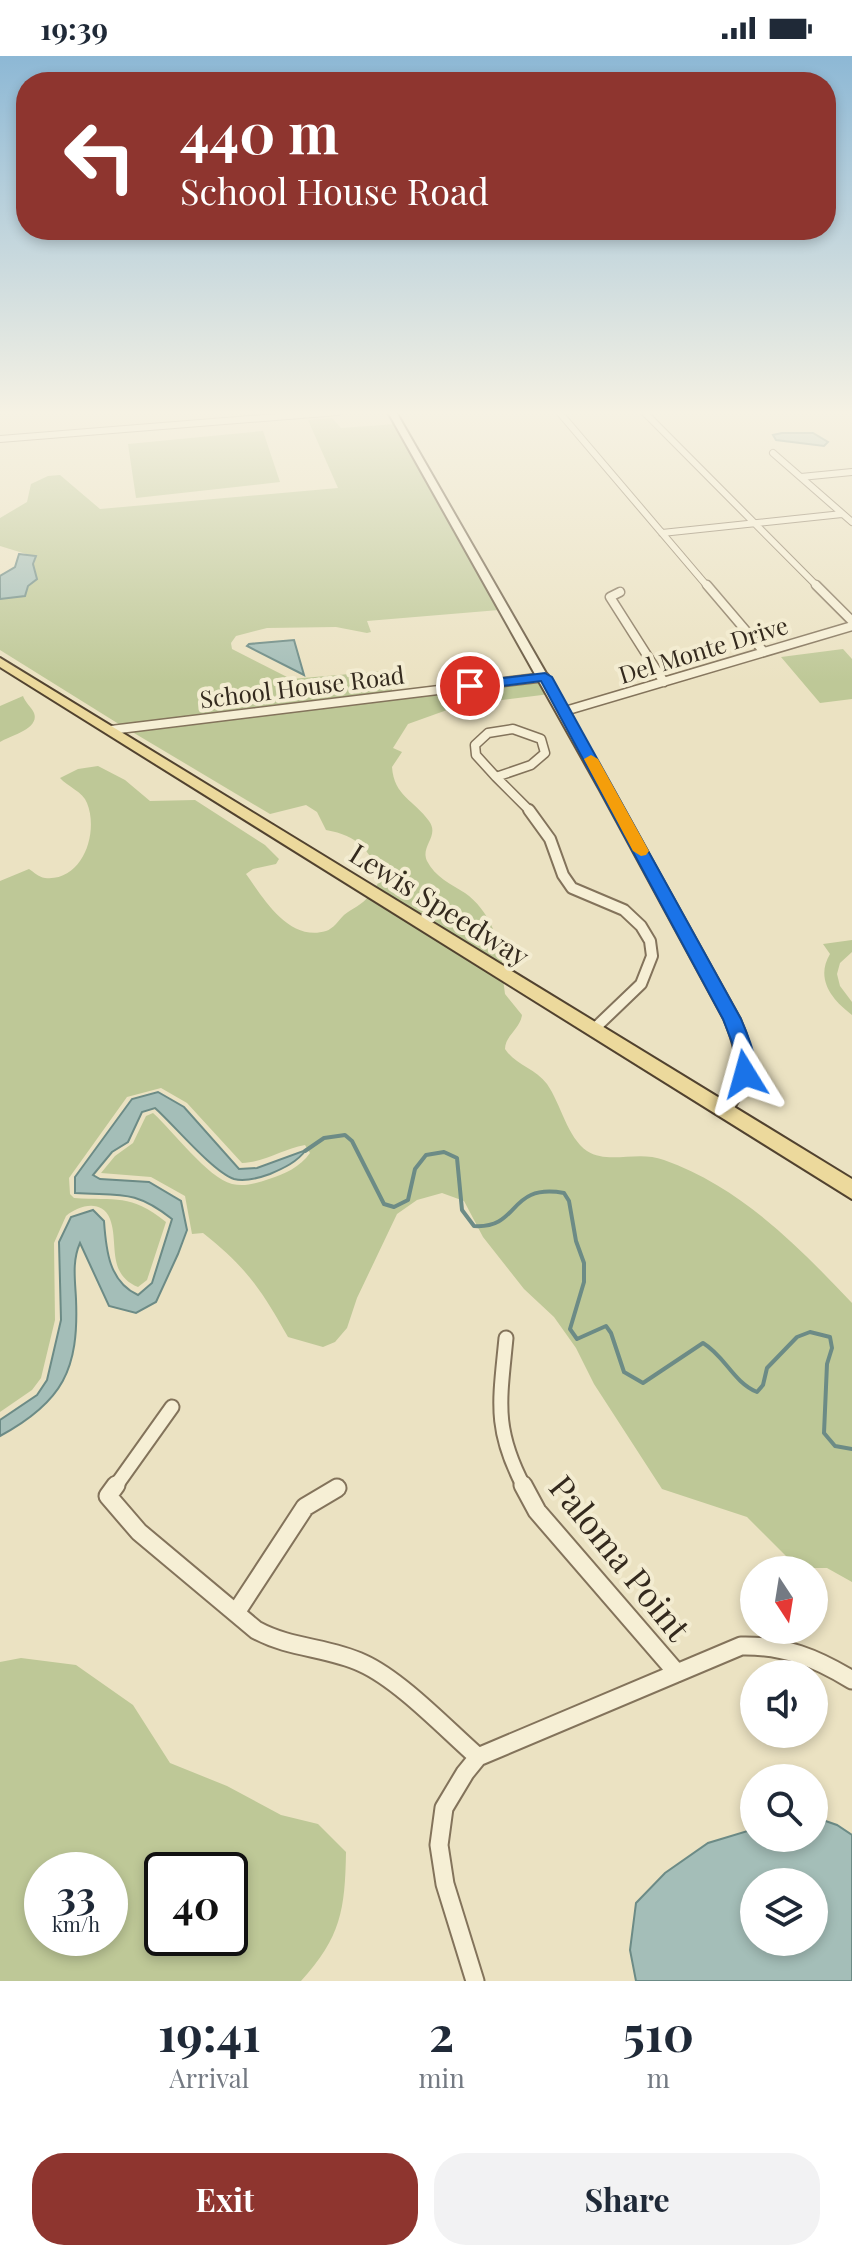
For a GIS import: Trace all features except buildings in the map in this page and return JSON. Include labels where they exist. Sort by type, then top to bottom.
[{"type":"main road","name":"Lewis Speedway","points":[[0,662],[852,1190]]},
{"type":"street","points":[[442,502],[500,605],[565,711],[739,1034],[745,1074],[724,1109]]},
{"type":"street","points":[[635,502],[764,652]]},
{"type":"street","points":[[732,502],[852,624]]},
{"type":"street","points":[[829,502],[852,522]]},
{"type":"street","points":[[662,533],[842,514]]},
{"type":"street","points":[[620,592],[610,597],[664,682]]},
{"type":"street","name":"Del Monte Drive","points":[[565,711],[852,624]]},
{"type":"street","name":"School House Road","points":[[111,730],[545,677]]},
{"type":"street","points":[[496,777],[538,762],[545,753],[545,743],[535,735],[513,729],[495,730],[481,736],[475,745],[476,755],[496,777],[545,828],[564,878],[574,890],[618,907],[647,934],[654,954],[646,976],[623,1004],[593,1030]]},
{"type":"street","name":"Paloma Point","points":[[506,1338],[499,1418],[510,1460],[537,1511],[677,1673]]},
{"type":"street","points":[[172,1407],[108,1496],[139,1532],[256,1630],[278,1642],[361,1662],[386,1677],[478,1757]]},
{"type":"street","points":[[237,1611],[305,1507],[337,1488]]},
{"type":"street","points":[[475,1981],[444,1876],[439,1827],[455,1783],[478,1757],[741,1646],[772,1644],[807,1653],[852,1680]]},
{"type":"green space","points":[[27,502],[92,502],[100,509],[181,502],[439,502],[499,610],[367,621],[371,632],[367,633],[336,627],[267,628],[236,636],[231,643],[232,649],[291,679],[385,671],[393,693],[122,726],[0,650],[0,599],[25,596],[36,557],[0,546],[0,518]]},
{"type":"green space","points":[[843,649],[852,659],[852,699],[820,703],[781,657]]},
{"type":"green space","points":[[543,681],[550,694],[461,705],[408,724],[393,748],[402,752],[392,767],[397,785],[432,826],[426,851],[430,867],[481,908],[496,936],[503,968],[374,889],[382,878],[367,852],[355,840],[326,830],[317,812],[306,805],[270,814],[129,730]]},
{"type":"green space","points":[[23,696],[34,713],[33,723],[0,742],[0,706]]},
{"type":"green space","points":[[98,766],[125,780],[150,801],[195,800],[265,845],[279,859],[276,864],[253,869],[246,874],[269,906],[300,930],[313,933],[326,931],[369,896],[503,979],[505,994],[522,1015],[505,1049],[547,1084],[580,1145],[605,1157],[654,1157],[718,1186],[788,1239],[852,1303],[852,1582],[828,1569],[828,1556],[786,1556],[747,1517],[662,1489],[594,1384],[576,1348],[554,1317],[524,1289],[483,1237],[464,1201],[442,1193],[417,1200],[397,1214],[357,1298],[347,1328],[335,1342],[323,1347],[288,1337],[261,1292],[242,1268],[203,1233],[192,1234],[185,1196],[151,1177],[101,1173],[115,1156],[133,1143],[146,1116],[153,1113],[212,1173],[232,1184],[251,1184],[281,1175],[297,1166],[310,1153],[305,1145],[242,1163],[187,1103],[161,1088],[127,1097],[69,1178],[70,1194],[74,1198],[132,1202],[166,1222],[147,1280],[138,1287],[121,1274],[115,1257],[110,1219],[102,1209],[84,1207],[66,1216],[54,1243],[55,1320],[41,1378],[32,1390],[0,1412],[0,881],[29,869],[45,878],[58,877],[78,864],[89,841],[90,815],[85,799],[60,778],[78,769]]},
{"type":"green space","points":[[852,940],[852,952],[840,963],[837,974],[840,986],[852,1002],[852,1015],[838,1003],[828,988],[824,972],[830,954],[823,944]]},
{"type":"green space","points":[[21,1658],[76,1665],[133,1705],[170,1763],[227,1786],[281,1815],[318,1824],[346,1852],[338,1922],[325,1950],[301,1981],[0,1981],[0,1662]]},
{"type":"water","points":[[19,554],[36,556],[33,564],[37,579],[28,586],[25,596],[0,599],[0,576],[15,567]]},
{"type":"water","points":[[294,640],[304,675],[247,646],[249,644]]},
{"type":"water","points":[[158,1092],[184,1107],[239,1169],[257,1168],[306,1150],[285,1167],[270,1174],[248,1180],[234,1179],[205,1158],[155,1108],[142,1112],[128,1142],[112,1152],[93,1175],[100,1179],[149,1182],[181,1201],[187,1230],[178,1254],[156,1302],[136,1313],[109,1306],[80,1243],[75,1263],[74,1345],[63,1381],[39,1410],[0,1436],[0,1420],[37,1395],[47,1380],[61,1320],[59,1242],[71,1217],[93,1210],[104,1221],[111,1264],[128,1289],[138,1295],[152,1283],[172,1219],[136,1198],[75,1193],[75,1177],[132,1099]]},
{"type":"water","points":[[828,1822],[852,1835],[852,1981],[636,1981],[630,1950],[636,1903],[665,1873],[708,1843],[740,1833],[740,1852],[828,1852]]},
{"type":"waterway","points":[[305,1151],[324,1138],[345,1135],[352,1141],[384,1204],[394,1207],[408,1200],[415,1169],[426,1155],[444,1152],[457,1158],[462,1210],[474,1226],[500,1221],[532,1194],[564,1193],[569,1201],[576,1241],[584,1263],[584,1282],[570,1329],[577,1339],[606,1326],[624,1372],[643,1383],[703,1343],[742,1382],[757,1392],[763,1385],[767,1368],[797,1337],[810,1332],[830,1337],[832,1348],[827,1364],[824,1433],[835,1446],[852,1449]]},
{"type":"slow traffic","points":[[591,759],[641,851]]},
{"type":"route","points":[[470,686],[545,677],[732,1019],[742,1045],[745,1074]]}]
